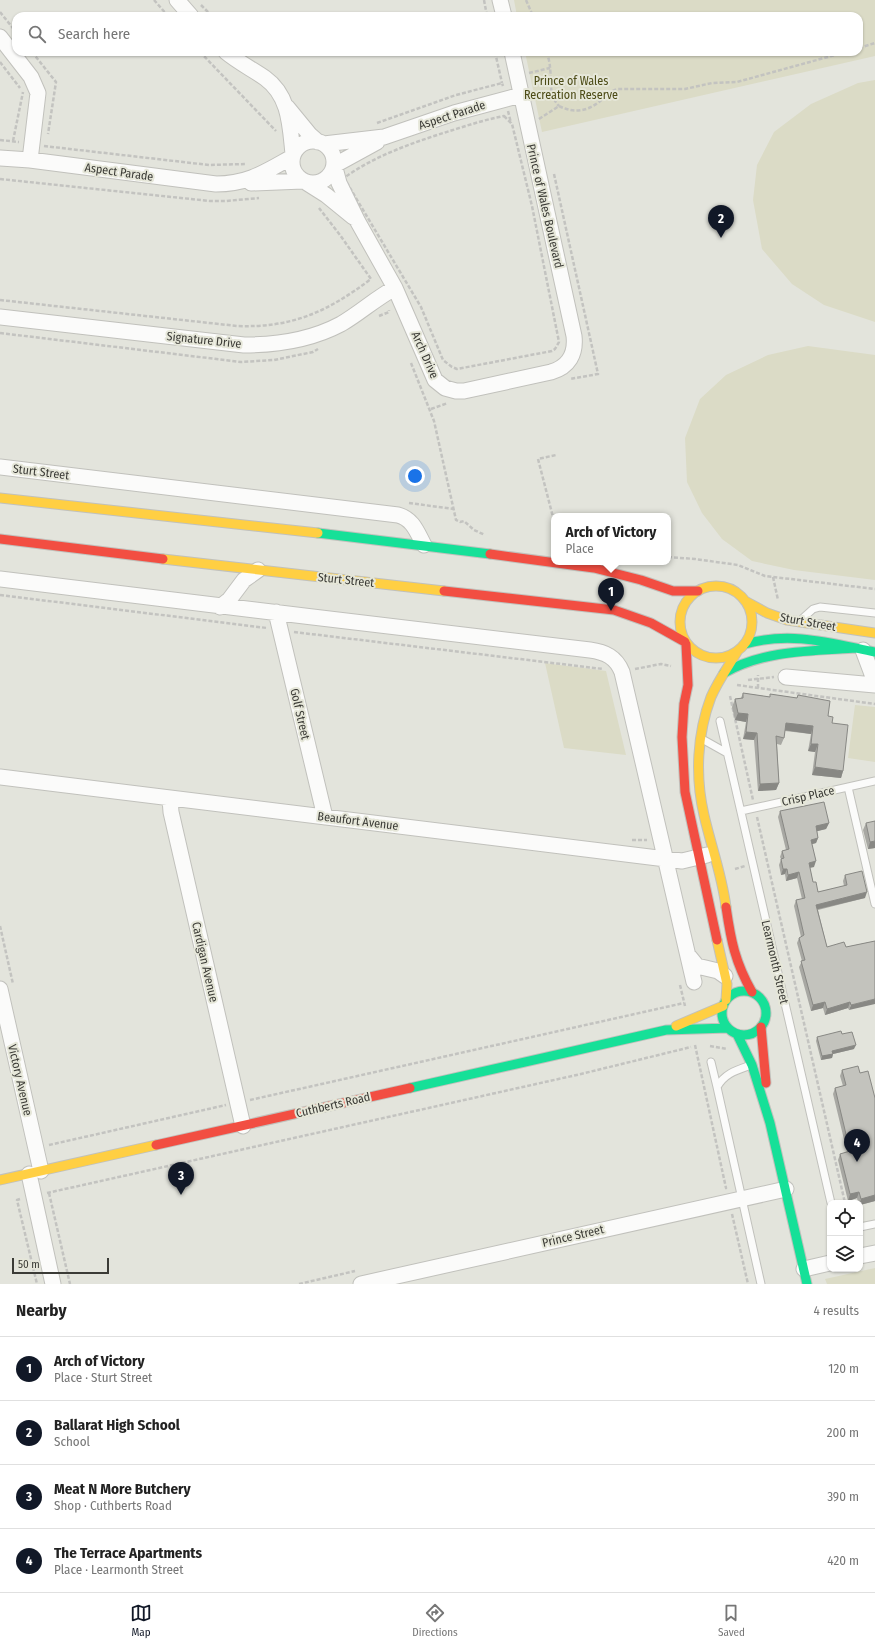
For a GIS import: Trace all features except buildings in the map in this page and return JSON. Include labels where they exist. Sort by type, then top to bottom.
[{"type":"street","points":[[177,0],[188,12]]},
{"type":"street","points":[[500,0],[503,12]]},
{"type":"street","points":[[0,37],[12,52]]},
{"type":"street","points":[[15,56],[36,84],[38,96],[30,160]]},
{"type":"street","points":[[232,56],[276,88],[287,107],[310,136],[330,148],[333,154],[335,166],[334,172],[327,179],[319,182],[305,182],[294,172],[287,107]]},
{"type":"street","name":"Prince of Wales Boulevard","points":[[513,56],[573,331],[574,348],[570,359]]},
{"type":"street","name":"Aspect Parade","points":[[335,166],[384,137],[454,113],[521,95]]},
{"type":"street","name":"Aspect Parade","points":[[322,143],[384,137]]},
{"type":"street","points":[[293,156],[302,144],[313,142],[322,143]]},
{"type":"street","name":"Aspect Parade","points":[[238,182],[265,173],[293,156]]},
{"type":"street","name":"Aspect Parade","points":[[0,158],[30,160],[209,184],[238,182],[305,182]]},
{"type":"street","name":"Arch Drive","points":[[335,166],[339,183],[358,222],[395,288],[437,382],[445,388],[456,391],[468,391],[551,372],[564,367],[570,359]]},
{"type":"street","name":"Arch Drive","points":[[305,182],[331,199],[358,222]]},
{"type":"street","name":"Signature Drive","points":[[0,317],[244,345],[272,345],[304,339],[341,324],[395,288]]},
{"type":"street","name":"Sturt Street","points":[[0,467],[398,515],[407,518],[412,523],[424,545]]},
{"type":"street","points":[[0,498],[424,545],[551,562]]},
{"type":"street","name":"Sturt Street","points":[[0,539],[614,610],[643,619],[658,626],[685,643]]},
{"type":"street","points":[[572,565],[594,568],[641,580],[673,591],[698,590],[711,586],[724,587],[736,592],[745,601],[751,613],[751,633],[745,644],[737,652],[723,673],[704,718],[698,754],[699,789],[723,886],[729,929],[738,965],[752,992],[762,1001],[765,1007],[766,1014],[761,1027],[770,1123]]},
{"type":"street","points":[[220,607],[229,600],[244,580],[258,570]]},
{"type":"street","points":[[0,579],[605,653],[611,664],[622,672],[694,982]]},
{"type":"street","points":[[698,590],[688,599],[681,611],[680,625],[685,643],[688,685],[684,704],[682,751],[685,792],[716,942],[727,984],[722,1018],[728,1028],[737,1034],[752,1065],[770,1123],[807,1284]]},
{"type":"street","name":"Sturt Street","points":[[745,601],[774,616],[799,622],[875,633]]},
{"type":"street","name":"Golf Street","points":[[276,612],[324,817]]},
{"type":"street","name":"Sturt Street","points":[[745,644],[764,639],[786,637],[814,640],[865,650]]},
{"type":"street","points":[[685,643],[698,654],[712,659],[727,657],[737,652]]},
{"type":"street","points":[[723,673],[738,664],[770,656],[804,652],[865,650],[875,682]]},
{"type":"street","points":[[786,677],[875,685]]},
{"type":"street","name":"Beaufort Avenue","points":[[0,778],[682,861],[715,854]]},
{"type":"street","name":"Cardigan Avenue","points":[[170,799],[175,827],[243,1126]]},
{"type":"street","points":[[686,950],[691,960],[697,966],[718,971],[725,976]]},
{"type":"street","name":"Victory Avenue","points":[[0,989],[35,1173],[53,1284]]},
{"type":"street","points":[[724,1003],[730,996],[740,991],[752,992]]},
{"type":"street","name":"Cuthberts Road","points":[[666,1030],[724,1003]]},
{"type":"street","points":[[737,1034],[750,1034],[761,1027]]},
{"type":"street","name":"Cuthberts Road","points":[[0,1180],[666,1030],[728,1028]]},
{"type":"street","name":"Prince Street","points":[[360,1277],[786,1188]]},
{"type":"street","points":[[863,1255],[875,1252]]},
{"type":"street","points":[[804,1269],[827,1264]]},
{"type":"lane","points":[[799,622],[813,609],[820,607],[875,613]]},
{"type":"lane","name":"Learmonth Street","points":[[720,722],[830,1200]]},
{"type":"lane","points":[[700,738],[727,753]]},
{"type":"lane","name":"Crisp Place","points":[[741,811],[875,781]]},
{"type":"lane","points":[[848,787],[875,904]]},
{"type":"lane","points":[[711,1062],[760,1284]]},
{"type":"lane","points":[[717,1087],[722,1079],[728,1074],[752,1065]]},
{"type":"lane","points":[[863,1226],[875,1224]]},
{"type":"path","points":[[154,0],[164,12]]},
{"type":"path","points":[[197,0],[208,12]]},
{"type":"path","points":[[484,0],[486,12]]},
{"type":"path","points":[[526,0],[531,12]]},
{"type":"path","points":[[0,12],[12,27]]},
{"type":"path","points":[[863,47],[875,43]]},
{"type":"path","points":[[204,56],[276,130],[276,136]]},
{"type":"path","points":[[496,56],[532,206],[559,342],[552,351],[457,369],[443,360],[421,306],[344,178],[354,170],[389,153],[440,134],[504,116],[512,124]]},
{"type":"path","points":[[548,56],[553,97],[559,106],[571,110],[584,110],[594,105],[609,93],[618,89],[688,89],[712,83],[737,82],[831,56]]},
{"type":"path","points":[[0,62],[23,92],[13,141]]},
{"type":"path","points":[[530,72],[550,68]]},
{"type":"path","points":[[372,125],[449,97],[502,83]]},
{"type":"path","points":[[541,119],[559,106]]},
{"type":"path","points":[[0,140],[209,165],[249,164]]},
{"type":"path","points":[[0,179],[210,201],[232,201],[265,196]]},
{"type":"path","points":[[0,300],[236,326],[272,326],[299,319],[335,303],[371,279],[317,205]]},
{"type":"path","points":[[430,409],[456,520],[460,522],[464,521],[474,530],[489,538]]},
{"type":"path","points":[[552,513],[538,459],[556,455]]},
{"type":"path","points":[[671,557],[738,565],[759,574],[773,577],[875,589]]},
{"type":"path","points":[[0,595],[280,630],[611,664]]},
{"type":"path","points":[[734,685],[875,704]]},
{"type":"path","points":[[729,691],[844,1200]]},
{"type":"path","points":[[246,1101],[684,1003]]},
{"type":"path","points":[[704,1045],[711,1046]]},
{"type":"path","points":[[695,1046],[726,1188]]},
{"type":"path","points":[[70,1284],[49,1193],[574,1076],[700,1046]]},
{"type":"path","points":[[49,1145],[224,1106]]},
{"type":"path","points":[[17,1200],[37,1284]]},
{"type":"path","points":[[732,1213],[748,1284]]},
{"type":"path","points":[[299,1284],[360,1277]]},
{"type":"green space","name":"Prince of Wales Recreation Reserve","points":[[514,0],[875,0],[875,56],[542,132],[526,56],[863,56],[863,12],[516,12]]},
{"type":"green space","points":[[875,80],[875,322],[824,305],[792,284],[762,249],[753,200],[757,165],[774,132],[811,104],[858,83]]},
{"type":"green space","points":[[808,346],[875,355],[875,580],[794,570],[752,561],[722,539],[702,513],[687,482],[685,438],[700,399],[726,375],[768,355]]},
{"type":"green space","points":[[545,663],[606,671],[626,755],[564,748]]},
{"type":"green space","points":[[855,705],[875,707],[875,762],[848,758]]},
{"type":"green space","points":[[875,1268],[875,1284],[827,1284],[825,1279],[863,1272],[863,1271]]},
{"type":"traffic: fast","points":[[318,533],[490,554]]},
{"type":"traffic: fast","points":[[745,644],[778,638],[794,638],[826,642],[875,652]]},
{"type":"traffic: fast","points":[[724,673],[739,665],[771,656],[805,651],[856,648]]},
{"type":"traffic: fast","points":[[740,991],[748,991],[760,997],[766,1009],[766,1013],[766,1017],[760,1029],[748,1035],[740,1035],[728,1029],[722,1017],[722,1009],[728,997],[740,991]]},
{"type":"traffic: fast","points":[[410,1088],[666,1030],[728,1028]]},
{"type":"traffic: fast","points":[[737,1034],[752,1065],[770,1123],[807,1284]]},
{"type":"traffic: slow","points":[[0,498],[318,533]]},
{"type":"traffic: slow","points":[[163,559],[444,591]]},
{"type":"traffic: slow","points":[[709,586],[723,586],[730,588],[742,596],[750,608],[752,622],[750,636],[742,648],[730,656],[723,658],[709,658],[702,656],[690,648],[682,636],[680,629],[680,615],[682,608],[690,596],[702,588],[709,586]]},
{"type":"traffic: slow","points":[[745,601],[767,613],[787,620],[875,633]]},
{"type":"traffic: slow","points":[[726,907],[722,883],[701,800],[699,785],[699,755],[700,740],[706,711],[711,697],[737,652]]},
{"type":"traffic: slow","points":[[717,940],[727,984],[726,1000]]},
{"type":"traffic: slow","points":[[676,1026],[723,1006]]},
{"type":"traffic: slow","points":[[0,1180],[156,1145]]},
{"type":"traffic: jam","points":[[0,539],[163,559]]},
{"type":"traffic: jam","points":[[490,554],[551,562]]},
{"type":"traffic: jam","points":[[572,565],[594,568],[641,580],[673,591],[698,591]]},
{"type":"traffic: jam","points":[[444,591],[614,610],[651,623],[685,642]]},
{"type":"traffic: jam","points":[[686,644],[688,685],[684,704],[682,737],[685,792],[717,940]]},
{"type":"traffic: jam","points":[[726,907],[734,951],[741,971],[752,992]]},
{"type":"traffic: jam","points":[[761,1027],[766,1083]]},
{"type":"traffic: jam","points":[[156,1145],[410,1088]]},
{"type":"place","name":"Ballarat High School","points":[[721,238]]},
{"type":"place","name":"Arch of Victory","points":[[611,611]]},
{"type":"place","name":"The Terrace Apartments","points":[[857,1162]]},
{"type":"place","name":"Meat N More Butchery","points":[[181,1195]]}]
